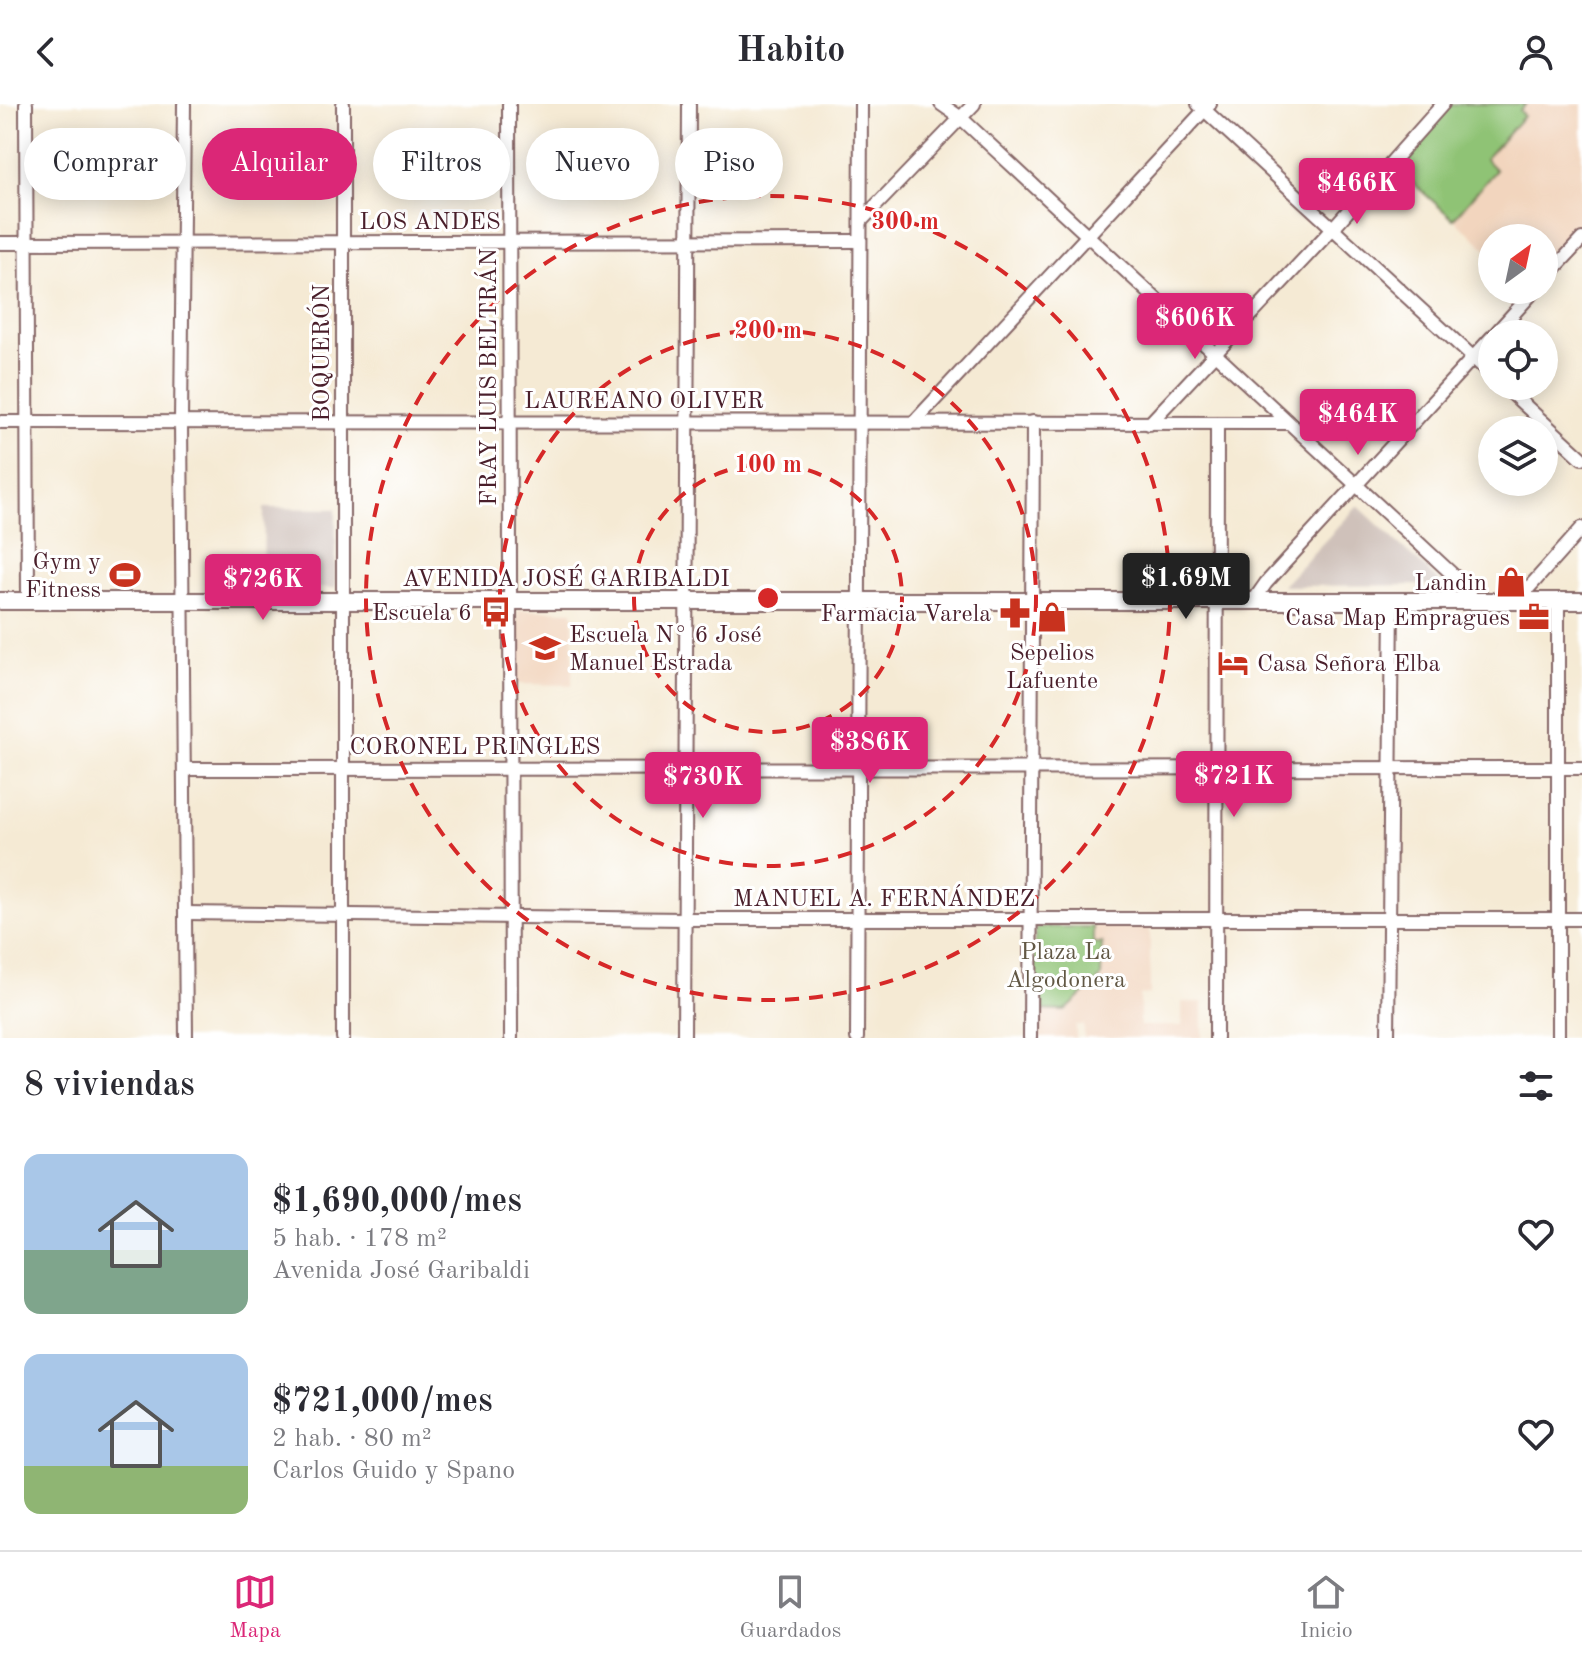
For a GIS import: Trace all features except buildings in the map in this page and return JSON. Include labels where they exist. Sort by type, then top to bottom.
[{"type":"main road","name":"AVENIDA JOSÉ GARIBALDI","points":[[0,601],[1582,601]]},
{"type":"street","points":[[26,104],[28,601]]},
{"type":"street","points":[[184,104],[181,422],[186,1038]]},
{"type":"street","name":"BOQUERÓN","points":[[343,104],[343,1038]]},
{"type":"street","name":"FRAY LUIS BELTRÁN","points":[[509,104],[511,1038]]},
{"type":"street","points":[[684,1038],[689,104]]},
{"type":"street","points":[[857,1038],[856,602],[861,104]]},
{"type":"street","points":[[941,104],[961,118],[1465,586],[1472,600]]},
{"type":"street","points":[[861,221],[974,104]]},
{"type":"street","points":[[1149,424],[1333,228],[1443,104]]},
{"type":"street","points":[[915,421],[1205,106],[1478,362]]},
{"type":"street","points":[[1558,265],[1582,239]]},
{"type":"street","name":"LOS ANDES","points":[[0,243],[860,241]]},
{"type":"street","points":[[1508,320],[1522,304]]},
{"type":"street","points":[[1254,600],[1266,583],[1478,352]]},
{"type":"street","points":[[1519,400],[1582,458]]},
{"type":"street","name":"LAUREANO OLIVER","points":[[0,422],[1287,423]]},
{"type":"street","points":[[1030,1038],[1033,422]]},
{"type":"street","points":[[1216,1038],[1217,423]]},
{"type":"street","points":[[1517,601],[1582,528]]},
{"type":"street","points":[[1388,1038],[1392,599]]},
{"type":"street","points":[[1558,601],[1558,1038]]},
{"type":"street","name":"CORONEL PRINGLES","points":[[184,769],[1582,768]]},
{"type":"street","name":"MANUEL A. FERNÁNDEZ","points":[[186,913],[344,918],[1582,919]]},
{"type":"shaded area","points":[[1526,104],[1582,104],[1582,226],[1558,253],[1558,224],[1478,224],[1478,241],[1454,219],[1496,170],[1484,159],[1524,116],[1519,111]]},
{"type":"shaded area","points":[[1358,506],[1443,585],[1282,586]]},
{"type":"shaded area","points":[[264,508],[336,509],[335,588],[263,587]]},
{"type":"shaded area","name":"Escuela N° 6 José Manuel Estrada","points":[[518,610],[573,611],[572,685],[517,684]]},
{"type":"shaded area","points":[[1093,927],[1150,928],[1150,994],[1140,995],[1140,1026],[1182,1026],[1182,1002],[1203,1002],[1203,1038],[1084,1038],[1084,1025],[1076,1025],[1076,1038],[1039,1038],[1039,1010],[1065,1011],[1101,943],[1093,943]]},
{"type":"green space","points":[[1451,104],[1526,104],[1520,111],[1524,116],[1485,159],[1496,170],[1453,219],[1395,167]]},
{"type":"green space","name":"Plaza La Algodonera","points":[[1038,927],[1093,927],[1093,943],[1102,943],[1101,978],[1065,1011],[1033,1010],[1035,931]]},
{"type":"place","name":"Gym y Fitness","points":[[125,575]]},
{"type":"place","name":"Landin","points":[[1511,582]]},
{"type":"place","name":"Escuela 6","points":[[496,612]]},
{"type":"place","name":"Farmacia Varela","points":[[1015,613]]},
{"type":"place","name":"Sepelios Lafuente","points":[[1052,617]]},
{"type":"place","name":"Casa Map Empragues","points":[[1534,617]]},
{"type":"place","name":"Escuela N° 6 José Manuel Estrada","points":[[545,648]]},
{"type":"place","name":"Casa Señora Elba","points":[[1233,663]]}]
